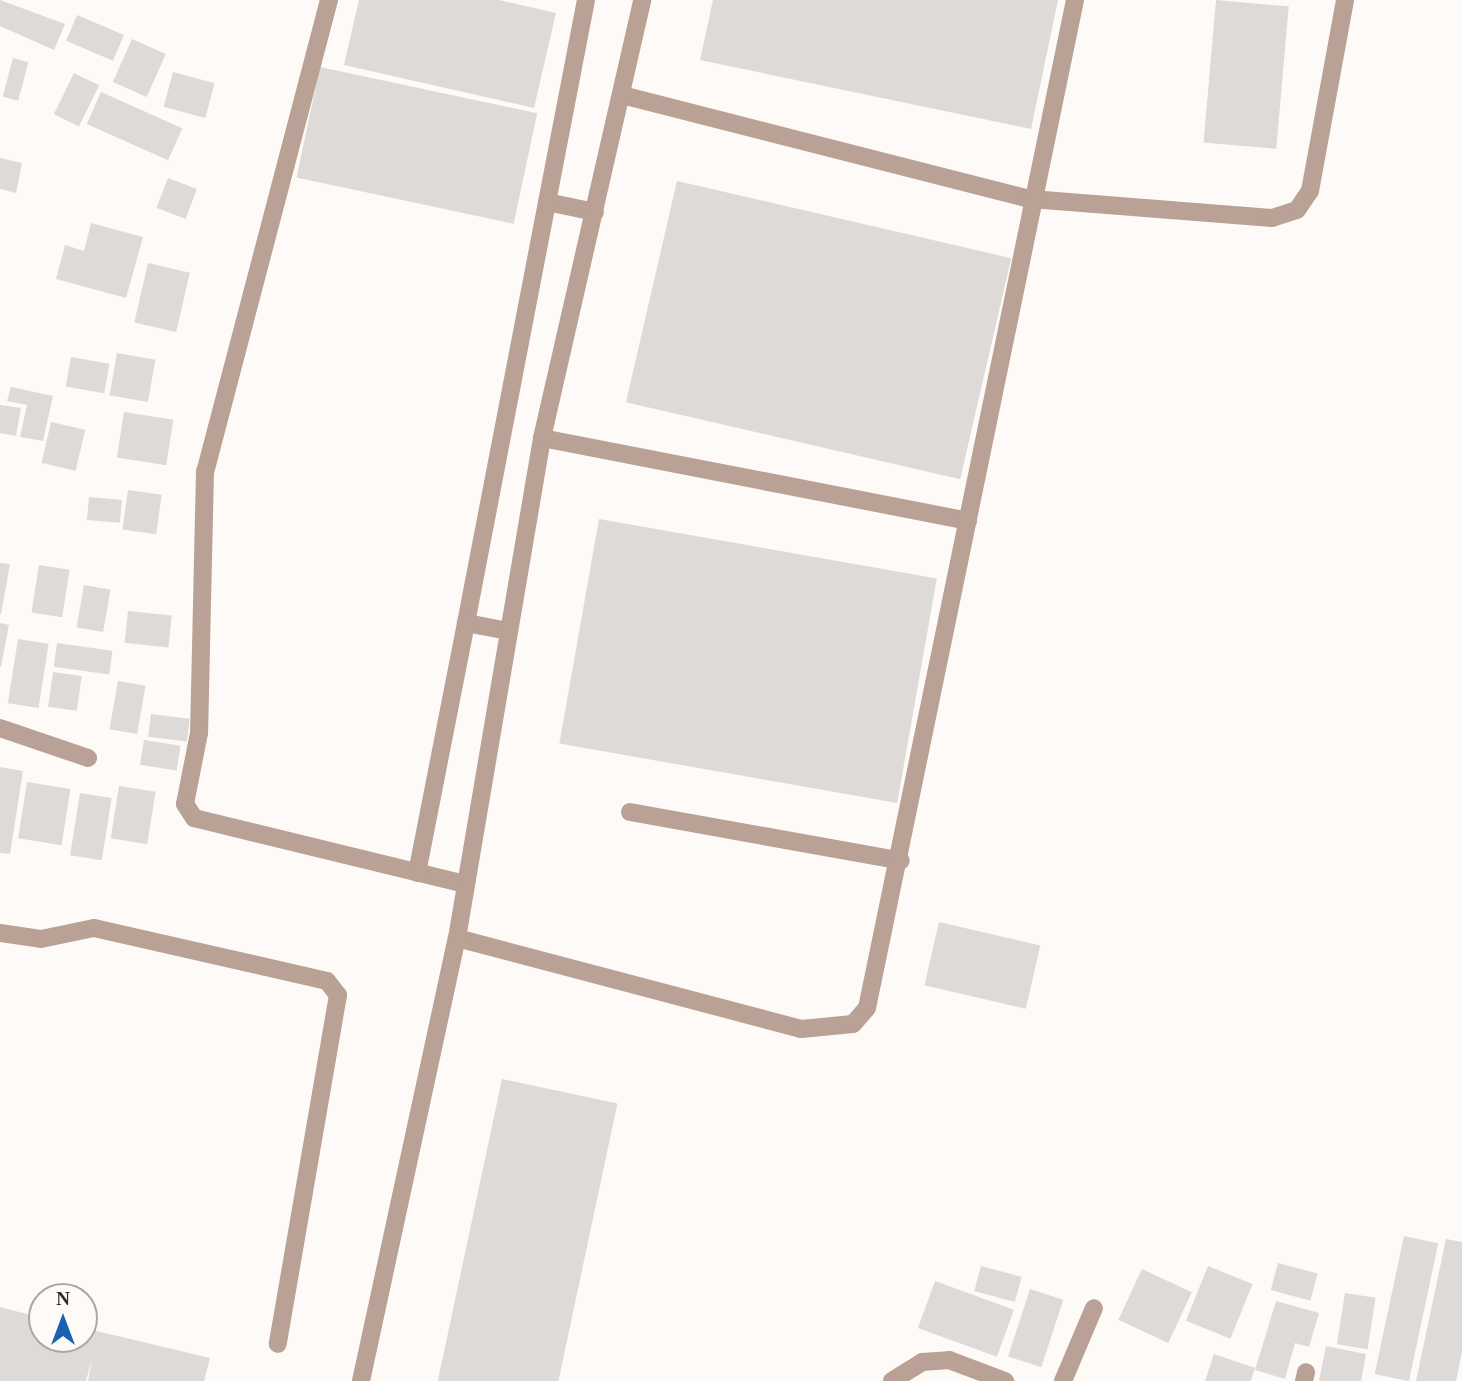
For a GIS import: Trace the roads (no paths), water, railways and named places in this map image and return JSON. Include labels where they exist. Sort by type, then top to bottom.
[{"type":"street","points":[[329,0],[205,471],[199,733],[185,804],[194,818],[464,884]]},
{"type":"street","points":[[417,873],[586,0]]},
{"type":"street","points":[[361,1381],[457,938],[464,884],[542,438],[642,0]]},
{"type":"street","points":[[457,938],[801,1029],[828,1029],[853,1024],[867,1008],[901,861],[1031,199],[1075,0]]},
{"type":"street","points":[[622,95],[1031,199],[1272,218],[1297,210],[1317,169],[1345,0]]},
{"type":"street","points":[[547,202],[595,212]]},
{"type":"street","points":[[542,438],[968,521]]},
{"type":"street","points":[[466,623],[508,631]]},
{"type":"street","points":[[0,728],[88,758]]},
{"type":"street","points":[[630,812],[901,861]]},
{"type":"street","points":[[0,933],[41,939],[94,928],[327,981],[338,995],[278,1344]]},
{"type":"street","points":[[1063,1381],[1094,1308]]},
{"type":"street","points":[[892,1381],[922,1362],[949,1360],[1004,1381]]}]
